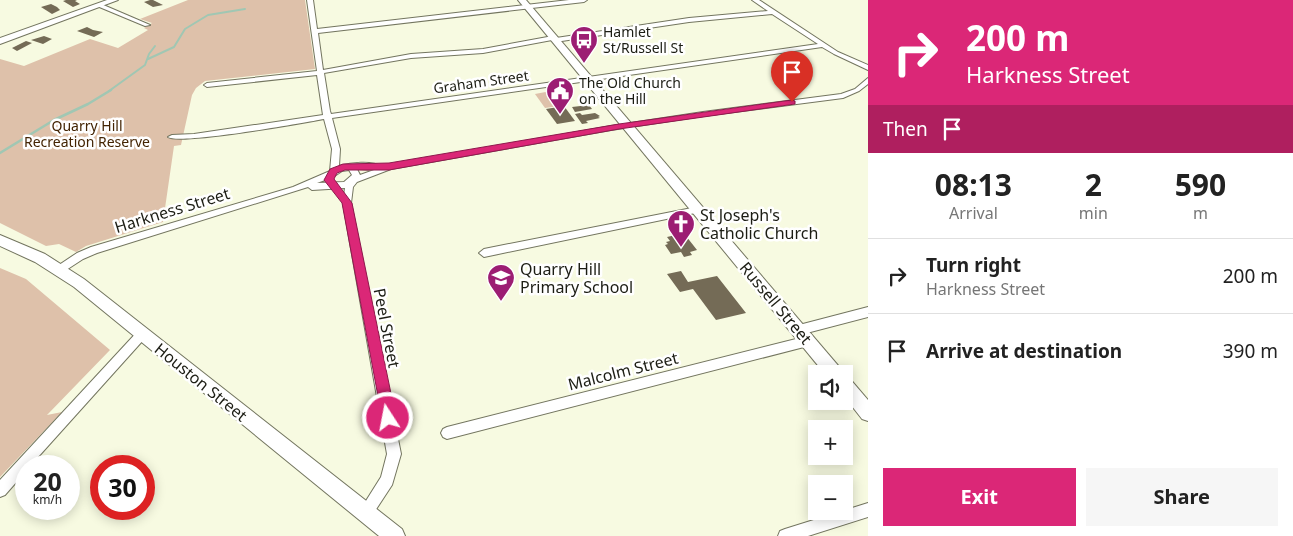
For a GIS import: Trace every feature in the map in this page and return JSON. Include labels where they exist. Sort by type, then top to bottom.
[{"type":"street","points":[[0,41],[114,0]]},
{"type":"street","points":[[310,0],[327,116],[336,149],[329,180],[333,185],[345,186],[353,180],[389,166]]},
{"type":"street","points":[[316,31],[523,2],[584,0]]},
{"type":"street","points":[[755,0],[823,45],[850,61],[868,68]]},
{"type":"street","name":"Russell Street","points":[[523,2],[828,365]]},
{"type":"street","points":[[99,5],[147,25]]},
{"type":"street","points":[[207,85],[321,72],[391,58],[472,53],[554,39],[689,20],[773,12]]},
{"type":"street","name":"Graham Street","points":[[172,137],[194,136],[823,45]]},
{"type":"street","points":[[332,173],[343,167],[389,166],[627,125],[837,97],[857,90],[868,80]]},
{"type":"street","points":[[336,149],[356,173],[353,180]]},
{"type":"street","name":"Harkness Street","points":[[60,270],[80,256],[94,250],[296,189],[332,173]]},
{"type":"street","name":"Peel Street","points":[[353,180],[349,187],[346,203],[394,445],[394,462],[390,474],[366,512]]},
{"type":"street","name":"Harkness Street","points":[[296,189],[333,185]]},
{"type":"street","name":"Peel Street","points":[[333,185],[346,203]]},
{"type":"street","points":[[484,253],[697,210]]},
{"type":"street","name":"Houston Street","points":[[0,240],[36,256],[60,270],[395,536]]},
{"type":"street","points":[[799,330],[868,312]]},
{"type":"street","points":[[0,490],[142,334]]},
{"type":"street","name":"Malcolm Street","points":[[446,433],[808,341]]},
{"type":"street","points":[[853,395],[868,413]]},
{"type":"street","points":[[785,536],[868,510]]},
{"type":"green space","name":"Quarry Hill Recreation Reserve","points":[[188,0],[305,0],[315,69],[205,81],[196,88],[192,95],[181,145],[174,146],[163,222],[86,246],[76,252],[59,244],[46,246],[0,223],[0,59],[24,66],[90,39],[118,48],[148,30],[144,28],[152,23],[140,19]]},
{"type":"green space","points":[[556,90],[567,105],[545,108],[535,94]]},
{"type":"green space","points":[[0,268],[26,279],[110,350],[47,415],[62,412],[21,455],[15,455],[15,461],[0,477]]},
{"type":"building","points":[[77,0],[75,1],[80,4],[73,7],[63,1]]},
{"type":"building","points":[[150,0],[163,5],[153,7],[144,2]]},
{"type":"building","points":[[51,4],[60,10],[52,14],[41,7]]},
{"type":"building","points":[[87,27],[103,32],[94,37],[77,31]]},
{"type":"building","points":[[44,36],[52,39],[43,44],[31,40]]},
{"type":"building","points":[[26,41],[32,43],[17,51],[12,48]]},
{"type":"building","name":"The Old Church on the Hill","points":[[589,105],[592,109],[575,112],[572,107]]},
{"type":"building","name":"The Old Church on the Hill","points":[[564,106],[575,121],[557,124],[546,109]]},
{"type":"building","name":"The Old Church on the Hill","points":[[580,113],[582,115],[595,113],[600,118],[586,121],[588,123],[582,124],[575,114]]},
{"type":"building","name":"St Joseph's Catholic Church","points":[[680,234],[682,237],[686,236],[697,250],[690,252],[692,255],[684,257],[681,252],[671,254],[665,245],[668,244],[666,242],[670,241],[667,237]]},
{"type":"building","points":[[681,271],[688,282],[717,276],[746,313],[716,320],[693,289],[680,292],[667,274]]},
{"type":"waterway","points":[[148,59],[174,47],[185,29],[208,15],[245,9]]},
{"type":"waterway","points":[[109,91],[145,65],[149,54],[155,46]]},
{"type":"waterway","points":[[0,153],[54,120],[88,104],[111,90]]},
{"type":"place","name":"Hamlet St/Russell St","points":[[584,64]]},
{"type":"place","name":"The Old Church on the Hill","points":[[560,115]]},
{"type":"place","name":"St Joseph's Catholic Church","points":[[681,248]]},
{"type":"place","name":"Quarry Hill Primary School","points":[[501,302]]},
{"type":"route","points":[[388,418],[346,203],[329,180],[334,171],[343,167],[389,166],[619,126],[792,102]]}]
